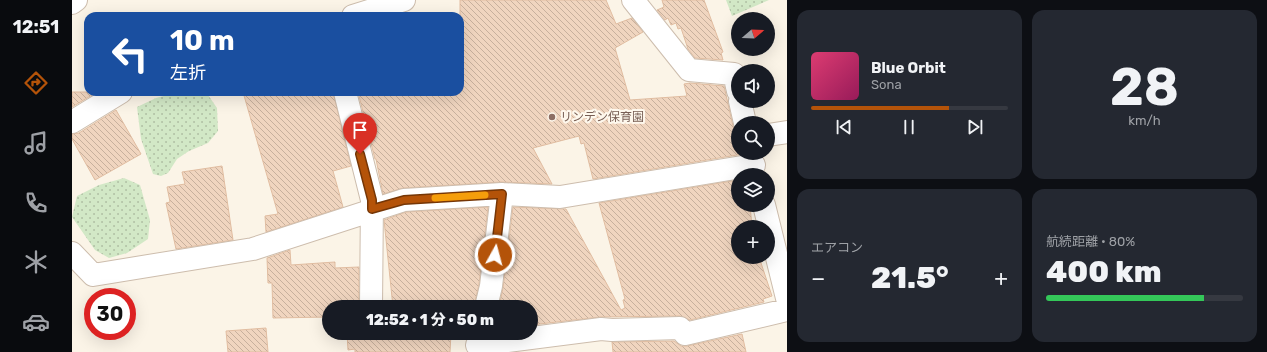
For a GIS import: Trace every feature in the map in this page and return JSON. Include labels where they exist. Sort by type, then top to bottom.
[{"type":"street","points":[[72,3],[76,0]]},
{"type":"street","points":[[366,12],[404,0]]},
{"type":"street","points":[[633,0],[689,70],[731,74]]},
{"type":"street","points":[[72,122],[114,96]]},
{"type":"street","points":[[346,96],[372,200],[371,300]]},
{"type":"street","points":[[775,134],[787,132]]},
{"type":"street","points":[[72,253],[93,275],[253,249],[372,209],[404,200],[502,194],[560,197],[754,164]]},
{"type":"street","points":[[488,300],[491,286],[502,194]]},
{"type":"street","points":[[477,343],[601,329],[680,328],[685,334],[786,297],[766,212]]},
{"type":"green space","points":[[726,0],[769,0],[741,12],[731,12],[731,13]]},
{"type":"green space","points":[[164,96],[209,96],[217,108],[218,131],[208,143],[189,151],[177,159],[168,173],[161,176],[153,174],[141,139],[137,107]]},
{"type":"green space","points":[[124,178],[140,185],[150,220],[148,239],[127,253],[109,258],[95,250],[72,217],[77,196],[99,185]]},
{"type":"building","points":[[460,0],[606,0],[616,24],[632,18],[643,32],[615,48],[630,100],[687,96],[684,84],[690,83],[724,86],[731,117],[731,156],[593,179],[584,143],[581,144],[579,136],[533,148],[552,184],[501,182],[403,188],[383,194],[376,159],[359,96],[464,96],[464,12],[460,12]]},
{"type":"building","points":[[662,0],[704,0],[723,52],[721,53],[723,60],[695,58],[688,49],[681,28],[678,29],[676,23],[671,25],[668,18],[665,20],[657,10],[664,7]]},
{"type":"building","points":[[72,92],[84,92],[84,96],[90,96],[72,107]]},
{"type":"building","points":[[244,96],[334,96],[351,166],[333,171],[343,207],[266,232],[265,216],[278,214]]},
{"type":"building","points":[[116,110],[141,154],[95,180],[72,139],[72,134],[79,133]]},
{"type":"building","points":[[222,166],[233,240],[176,249],[166,203],[170,202],[167,187],[185,184],[182,172]]},
{"type":"building","points":[[731,181],[731,212],[751,212],[751,220],[731,220],[731,264],[761,264],[772,296],[763,299],[764,302],[690,320],[680,316],[600,317],[538,324],[538,300],[500,300],[513,207],[566,209],[621,310],[625,308],[623,300],[625,299],[599,203]]},
{"type":"building","points":[[488,207],[479,284],[476,300],[392,300],[384,220],[406,212]]},
{"type":"building","points":[[290,250],[291,265],[335,262],[335,268],[359,267],[359,300],[322,300],[322,317],[273,318],[272,283],[268,283],[267,258]]},
{"type":"building","points":[[266,328],[268,352],[228,352],[226,331]]},
{"type":"building","points":[[742,334],[746,352],[613,352],[612,342],[674,341],[681,346],[687,346]]},
{"type":"building","points":[[347,340],[451,340],[450,352],[355,352],[355,349],[348,350]]},
{"type":"slow traffic","points":[[435,198],[485,195]]},
{"type":"place","name":"リンデン保育園","points":[[552,117]]},
{"type":"route","points":[[360,154],[372,200],[372,209],[404,200],[502,194],[495,255]]}]
